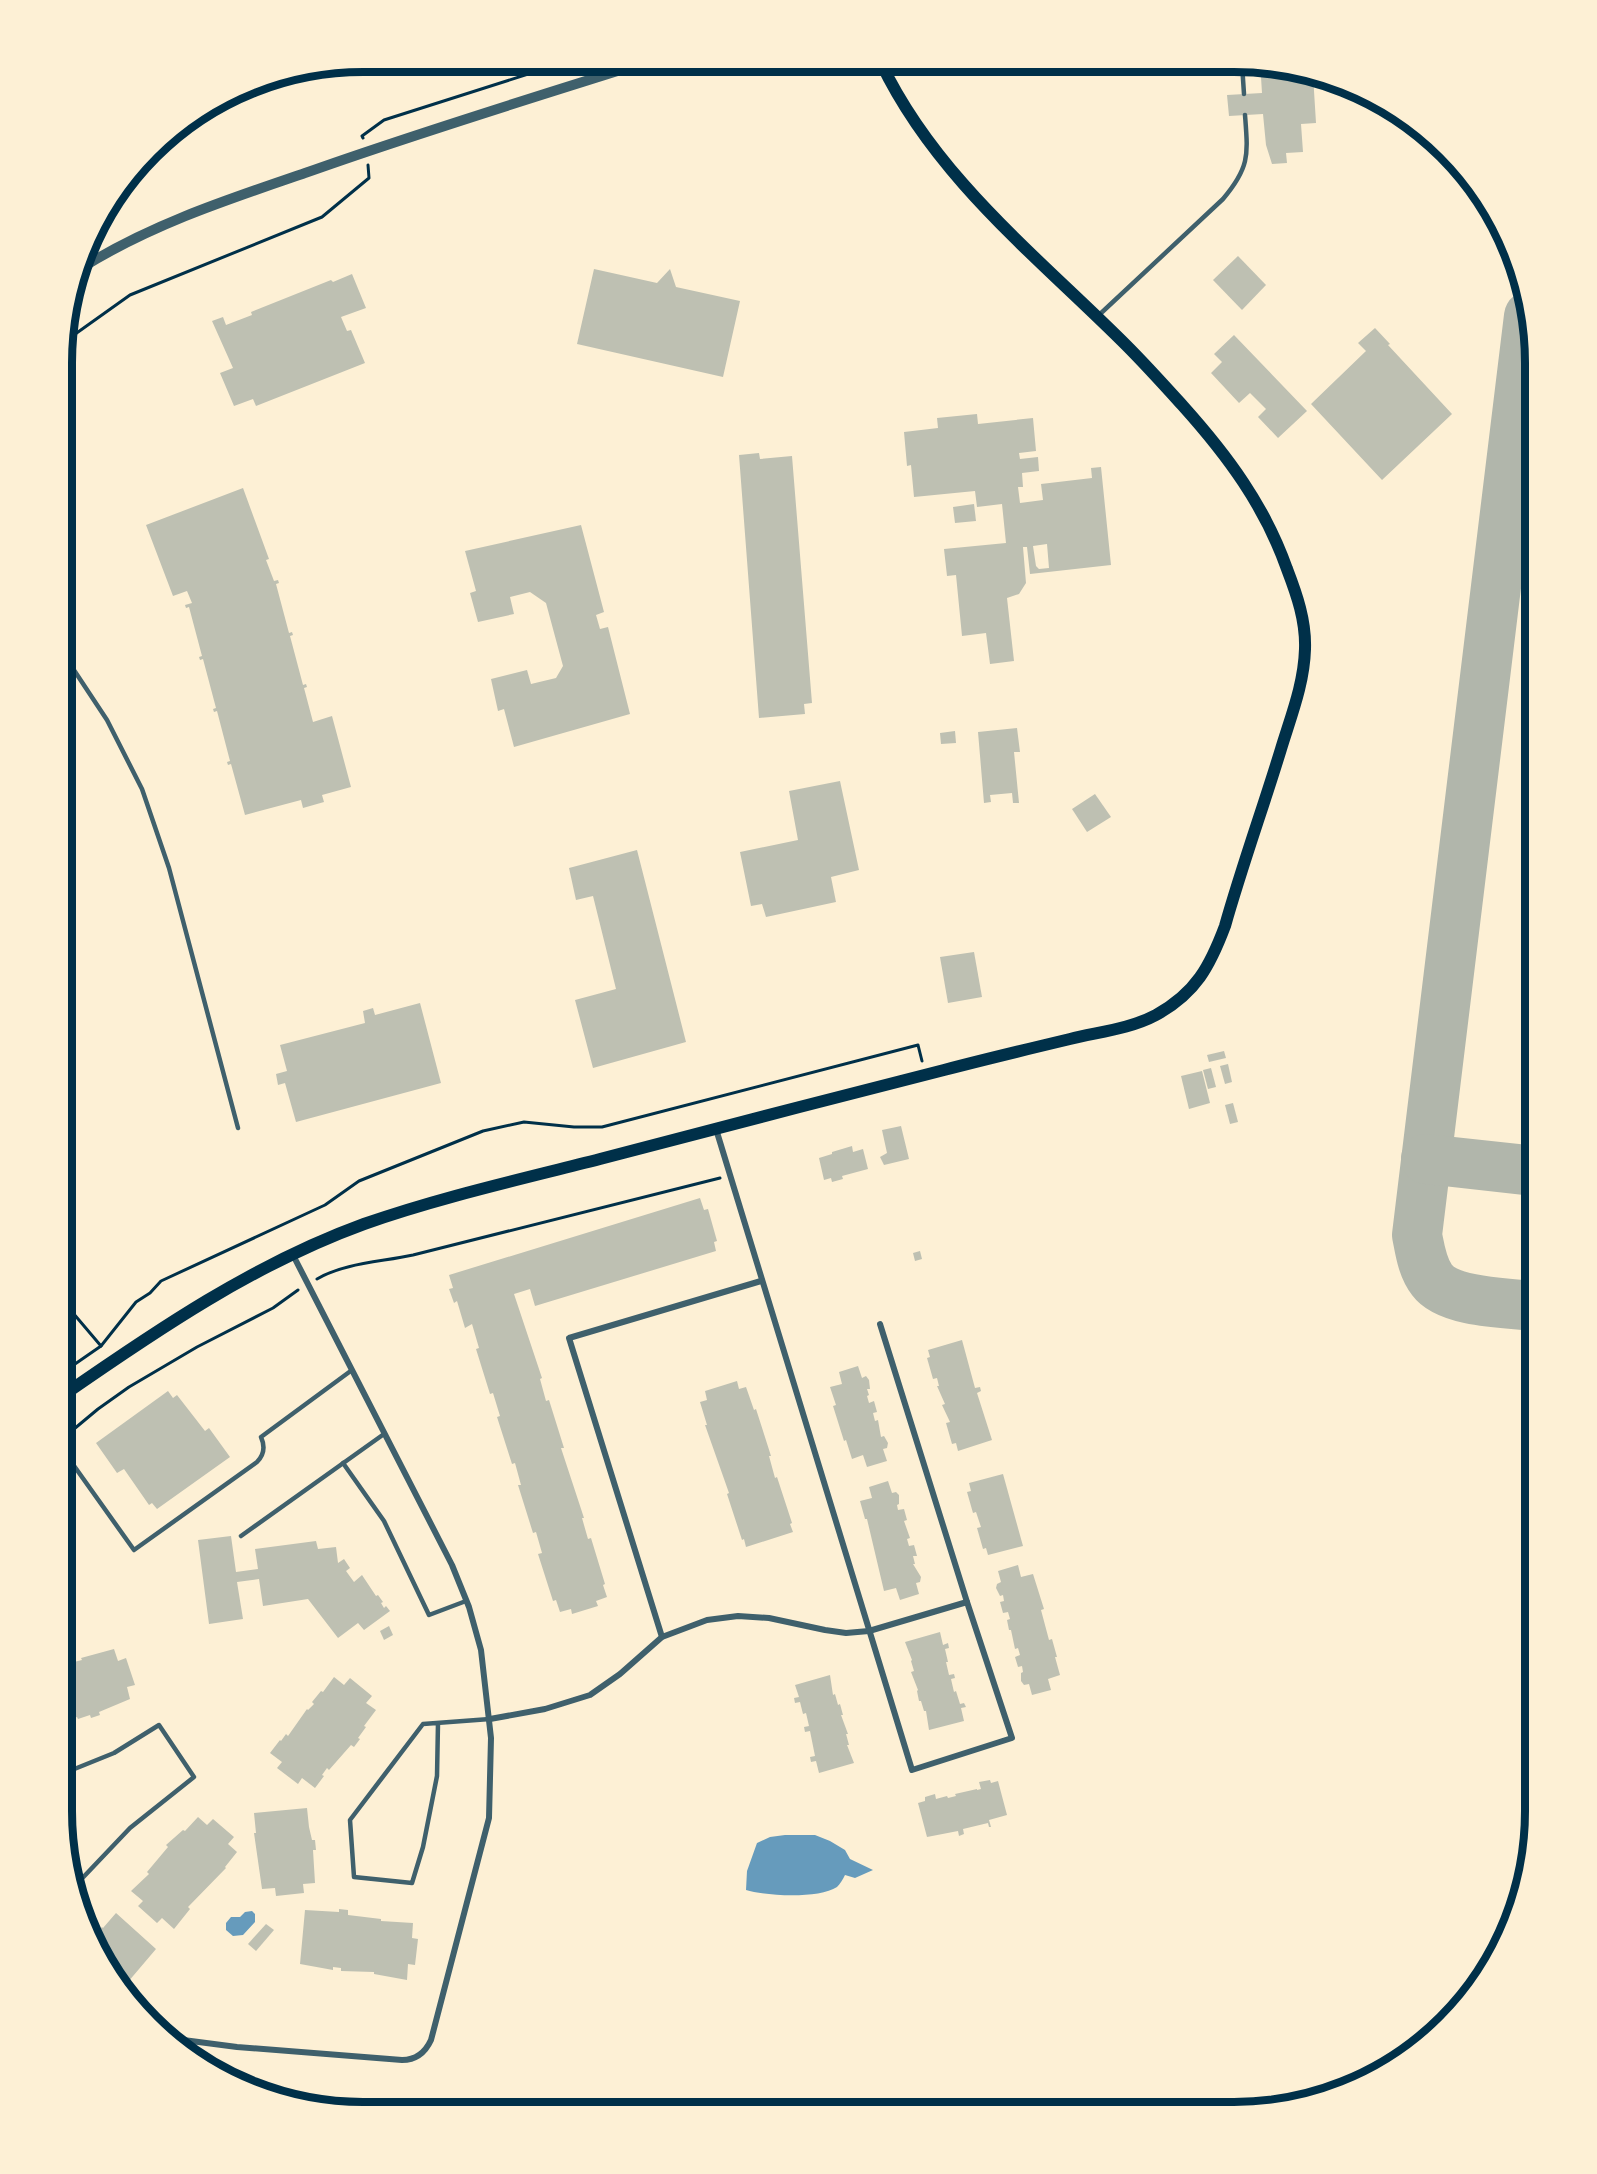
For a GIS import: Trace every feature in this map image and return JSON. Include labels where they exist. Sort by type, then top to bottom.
[{"type":"main road","points":[[72,1389],[188,1311],[233,1285],[293,1255],[366,1224],[439,1202],[1004,1054],[1132,1025],[1154,1016],[1179,1001],[1199,980],[1225,926],[1300,687],[1305,650],[1302,618],[1281,552],[1252,494],[1223,453],[1153,372],[1019,244],[966,188],[914,120],[886,72]]},
{"type":"street","points":[[89,264],[129,241],[231,198],[615,72]]},
{"type":"street","points":[[716,1129],[912,1770],[1012,1738],[880,1324]]},
{"type":"street","points":[[184,2040],[237,2047],[402,2060],[416,2058],[427,2048],[431,2040],[489,1818],[492,1768],[490,1719],[481,1650],[466,1601],[444,1549],[293,1255]]},
{"type":"street","points":[[662,1637],[568,1338],[761,1281]]},
{"type":"street","points":[[490,1719],[525,1713],[590,1695],[620,1674],[662,1637],[707,1620],[738,1616],[769,1618],[846,1633],[869,1631],[967,1602]]},
{"type":"lane","points":[[602,72],[603,76]]},
{"type":"lane","points":[[1243,72],[1244,94]]},
{"type":"lane","points":[[1097,317],[1223,199],[1237,183],[1248,153],[1245,115]]},
{"type":"lane","points":[[72,667],[107,720],[142,789],[169,868],[238,1128]]},
{"type":"lane","points":[[72,1463],[135,1550],[257,1462],[264,1448],[261,1437],[352,1370]]},
{"type":"lane","points":[[242,1536],[384,1434]]},
{"type":"lane","points":[[343,1463],[384,1521],[429,1615],[466,1601]]},
{"type":"lane","points":[[438,1722],[437,1776],[425,1838],[412,1883],[354,1877],[349,1825],[353,1814],[423,1724],[438,1722],[490,1719]]},
{"type":"lane","points":[[72,1770],[114,1753],[159,1725],[194,1777],[130,1828],[81,1880]]},
{"type":"path","points":[[73,335],[130,295],[322,217],[369,178],[367,152],[362,136],[384,120],[535,72]]},
{"type":"path","points":[[72,1367],[101,1346],[136,1302],[150,1293],[161,1281],[325,1204],[359,1181],[483,1131],[524,1122],[602,1127],[918,1045]]},
{"type":"path","points":[[327,1273],[341,1267],[376,1263],[413,1255],[719,1179]]},
{"type":"path","points":[[72,1431],[129,1387],[197,1347],[273,1308],[292,1293]]},
{"type":"path","points":[[72,1312],[101,1346]]},
{"type":"water","points":[[815,1835],[845,1850],[850,1859],[873,1870],[855,1878],[845,1875],[837,1887],[829,1891],[806,1895],[766,1894],[746,1890],[747,1871],[757,1843],[770,1837]]},
{"type":"water","points":[[252,1911],[255,1914],[255,1922],[243,1935],[233,1936],[226,1930],[226,1923],[231,1917],[240,1917],[245,1912]]},
{"type":"building","points":[[1269,74],[1272,74],[1313,83],[1316,123],[1301,124],[1303,152],[1286,153],[1287,163],[1272,164],[1266,145],[1263,114],[1229,116],[1227,95],[1262,93],[1261,77],[1269,76]]},
{"type":"building","points":[[1238,256],[1266,285],[1242,310],[1213,280]]},
{"type":"building","points":[[594,269],[657,283],[670,269],[676,287],[740,301],[723,377],[577,344]]},
{"type":"building","points":[[352,274],[366,308],[341,317],[347,331],[351,330],[365,363],[256,406],[253,399],[234,406],[220,373],[233,368],[212,321],[223,317],[226,325],[252,315],[251,312]]},
{"type":"building","points":[[1375,328],[1452,414],[1382,480],[1311,404],[1366,351],[1358,343]]},
{"type":"building","points":[[1234,335],[1307,411],[1278,438],[1258,417],[1266,409],[1250,393],[1239,403],[1211,373],[1222,362],[1214,354]]},
{"type":"building","points":[[977,414],[978,424],[1033,418],[1036,451],[1019,453],[1020,459],[1038,457],[1039,471],[1022,473],[1023,487],[1018,487],[1020,503],[1043,500],[1041,484],[1092,478],[1091,468],[1101,467],[1111,565],[1030,574],[1027,547],[1023,547],[1026,583],[1019,594],[1007,598],[1014,661],[990,664],[986,633],[962,636],[956,575],[947,576],[944,549],[1006,543],[1002,504],[977,507],[975,491],[914,497],[911,465],[907,466],[904,432],[938,428],[937,418]],"holes":[[[1047,544],[1049,568],[1039,569],[1036,566],[1033,546]]]},
{"type":"building","points":[[759,453],[760,459],[792,456],[812,703],[804,704],[805,714],[759,718],[739,455]]},
{"type":"building","points":[[243,488],[269,559],[266,560],[274,581],[278,580],[279,583],[276,584],[289,633],[292,632],[293,635],[290,636],[303,685],[306,684],[307,687],[304,688],[313,722],[332,716],[351,787],[322,795],[324,802],[303,808],[301,800],[245,815],[231,764],[228,765],[227,762],[230,761],[217,711],[214,712],[213,709],[216,708],[203,659],[200,660],[199,657],[202,656],[189,607],[186,608],[185,605],[192,603],[187,591],[173,596],[146,525]]},
{"type":"building","points":[[974,504],[976,521],[955,523],[953,507]]},
{"type":"building","points":[[581,525],[604,612],[596,615],[600,629],[608,627],[630,714],[514,747],[504,709],[498,711],[491,679],[527,670],[531,684],[556,678],[563,666],[546,603],[530,592],[510,597],[514,614],[478,622],[470,593],[476,591],[465,551]]},
{"type":"building","points":[[1017,728],[1020,752],[1014,752],[1019,803],[1013,803],[1012,793],[990,795],[991,802],[984,803],[978,732]]},
{"type":"building","points":[[955,731],[956,743],[941,744],[940,733]]},
{"type":"building","points":[[840,781],[859,870],[831,877],[836,902],[766,917],[762,904],[751,906],[740,852],[798,840],[789,791]]},
{"type":"building","points":[[1095,794],[1111,817],[1087,832],[1072,809]]},
{"type":"building","points":[[637,850],[686,1042],[593,1068],[575,1000],[616,989],[593,896],[576,900],[569,868]]},
{"type":"building","points":[[974,952],[982,997],[948,1003],[940,957]]},
{"type":"building","points":[[420,1003],[441,1083],[296,1122],[285,1083],[278,1085],[276,1074],[287,1071],[280,1045],[365,1023],[363,1011],[373,1008],[375,1015]]},
{"type":"building","points":[[1224,1051],[1226,1058],[1209,1062],[1207,1055]]},
{"type":"building","points":[[1228,1064],[1232,1082],[1225,1084],[1220,1066]]},
{"type":"building","points":[[1211,1068],[1216,1087],[1208,1089],[1203,1070]]},
{"type":"building","points":[[1202,1071],[1210,1103],[1189,1109],[1181,1076]]},
{"type":"building","points":[[1233,1103],[1238,1122],[1230,1124],[1225,1105]]},
{"type":"building","points":[[901,1126],[909,1159],[884,1165],[880,1157],[887,1153],[882,1130]]},
{"type":"building","points":[[852,1146],[853,1152],[863,1149],[868,1169],[842,1176],[843,1179],[832,1182],[831,1178],[824,1180],[819,1158]]},
{"type":"building","points":[[700,1198],[704,1210],[708,1209],[717,1241],[714,1242],[716,1251],[535,1306],[530,1289],[514,1294],[542,1378],[540,1379],[546,1401],[549,1400],[564,1448],[561,1448],[584,1518],[582,1518],[588,1539],[591,1538],[607,1597],[596,1601],[598,1606],[572,1614],[571,1609],[560,1612],[556,1600],[553,1601],[538,1554],[542,1553],[536,1532],[533,1533],[518,1485],[521,1485],[515,1463],[512,1464],[497,1417],[500,1416],[493,1393],[490,1394],[476,1349],[479,1348],[472,1324],[465,1328],[457,1301],[454,1303],[449,1289],[453,1288],[449,1275]]},
{"type":"building","points":[[920,1251],[922,1259],[915,1261],[913,1253]]},
{"type":"building","points":[[962,1340],[975,1388],[980,1387],[981,1391],[977,1393],[992,1440],[958,1451],[956,1443],[952,1444],[946,1423],[950,1422],[942,1405],[945,1404],[937,1386],[939,1386],[937,1378],[933,1379],[927,1358],[930,1357],[928,1350]]},
{"type":"building","points":[[858,1366],[862,1378],[866,1376],[869,1380],[870,1389],[867,1389],[869,1395],[867,1396],[869,1403],[874,1401],[877,1412],[873,1413],[875,1421],[878,1420],[881,1437],[884,1436],[888,1443],[887,1448],[883,1449],[887,1461],[867,1467],[863,1455],[852,1459],[833,1406],[836,1405],[830,1387],[842,1384],[839,1372]]},
{"type":"building","points":[[737,1381],[739,1389],[746,1387],[754,1410],[756,1409],[793,1532],[746,1547],[705,1425],[707,1425],[700,1402],[707,1400],[705,1391]]},
{"type":"building","points":[[168,1391],[173,1398],[177,1395],[205,1431],[209,1428],[230,1457],[157,1509],[152,1503],[149,1505],[124,1469],[117,1473],[96,1443]]},
{"type":"building","points":[[1003,1474],[1023,1546],[988,1555],[986,1548],[983,1549],[977,1528],[981,1527],[976,1512],[973,1513],[967,1492],[971,1491],[969,1483]]},
{"type":"building","points":[[888,1481],[892,1493],[896,1492],[899,1495],[898,1510],[904,1509],[907,1520],[904,1521],[910,1538],[907,1539],[909,1546],[914,1545],[917,1556],[913,1556],[915,1564],[913,1564],[921,1577],[920,1582],[916,1583],[919,1594],[900,1600],[896,1588],[884,1591],[867,1519],[865,1519],[860,1501],[872,1498],[869,1487]]},
{"type":"building","points":[[231,1536],[236,1572],[258,1569],[255,1549],[316,1541],[318,1549],[336,1547],[338,1563],[344,1559],[350,1568],[346,1571],[354,1582],[362,1575],[376,1596],[378,1595],[383,1602],[381,1603],[384,1608],[386,1606],[390,1611],[364,1630],[358,1623],[338,1638],[308,1599],[263,1606],[259,1579],[237,1582],[243,1619],[209,1624],[198,1540]]},
{"type":"building","points":[[1018,1565],[1021,1577],[1033,1574],[1060,1675],[1048,1679],[1051,1690],[1032,1695],[1029,1684],[1024,1685],[1021,1681],[1022,1666],[1018,1667],[1015,1657],[1020,1655],[1018,1648],[1015,1649],[1011,1630],[1009,1630],[1008,1612],[1003,1613],[1000,1602],[1004,1601],[1003,1595],[1000,1596],[996,1588],[1001,1582],[998,1571]]},
{"type":"building","points":[[389,1626],[393,1635],[384,1640],[380,1631]]},
{"type":"building","points":[[940,1632],[943,1645],[948,1643],[949,1648],[945,1649],[948,1662],[946,1662],[949,1675],[954,1674],[955,1678],[951,1679],[954,1692],[956,1691],[960,1704],[964,1703],[966,1707],[961,1708],[964,1721],[929,1730],[926,1711],[919,1701],[918,1690],[911,1672],[914,1671],[912,1660],[905,1642]]},
{"type":"building","points":[[114,1649],[118,1661],[126,1658],[135,1685],[127,1687],[130,1699],[99,1712],[100,1715],[91,1718],[90,1715],[72,1719],[72,1660],[82,1660],[81,1658]]},
{"type":"building","points":[[830,1675],[833,1695],[835,1694],[838,1705],[840,1704],[843,1715],[841,1715],[848,1734],[846,1734],[849,1745],[847,1745],[854,1763],[819,1773],[816,1761],[811,1762],[810,1757],[815,1756],[810,1731],[805,1732],[804,1727],[809,1726],[800,1702],[795,1703],[794,1698],[799,1697],[795,1685]]},
{"type":"building","points":[[334,1677],[344,1685],[350,1678],[372,1696],[366,1703],[376,1710],[364,1726],[366,1727],[354,1747],[351,1745],[329,1770],[327,1768],[315,1788],[302,1778],[298,1784],[277,1768],[282,1762],[270,1753],[286,1734],[288,1736],[307,1709],[314,1704],[312,1702]]},
{"type":"building","points":[[990,1780],[991,1783],[998,1781],[1007,1815],[989,1820],[991,1827],[988,1823],[963,1829],[964,1834],[959,1836],[958,1831],[927,1837],[918,1803],[925,1801],[925,1797],[935,1794],[936,1799],[947,1796],[948,1798],[956,1796],[955,1794],[981,1789],[979,1782]]},
{"type":"building","points":[[307,1808],[312,1840],[315,1840],[316,1850],[313,1850],[315,1883],[303,1884],[304,1893],[276,1896],[275,1888],[262,1889],[254,1833],[256,1833],[254,1813]]},
{"type":"building","points":[[198,1817],[207,1825],[213,1819],[234,1837],[228,1844],[237,1852],[226,1868],[188,1907],[190,1909],[174,1929],[162,1918],[157,1923],[138,1906],[143,1901],[131,1891],[149,1874],[147,1872],[168,1847],[166,1845],[183,1830],[185,1831]]},
{"type":"building","points":[[339,1909],[348,1910],[348,1915],[381,1919],[381,1921],[413,1923],[412,1938],[418,1939],[415,1965],[408,1964],[407,1980],[374,1974],[374,1972],[341,1971],[341,1968],[333,1967],[333,1970],[300,1964],[305,1910],[339,1912]]},
{"type":"building","points":[[116,1913],[156,1949],[128,1982],[98,1931]]},
{"type":"building","points":[[266,1924],[274,1930],[256,1951],[248,1944]]},
{"type":"taxiway","points":[[1524,353],[1417,1235],[1426,1270],[1440,1288],[1465,1298],[1525,1305]]},
{"type":"taxiway","points":[[1426,1159],[1525,1170]]}]
